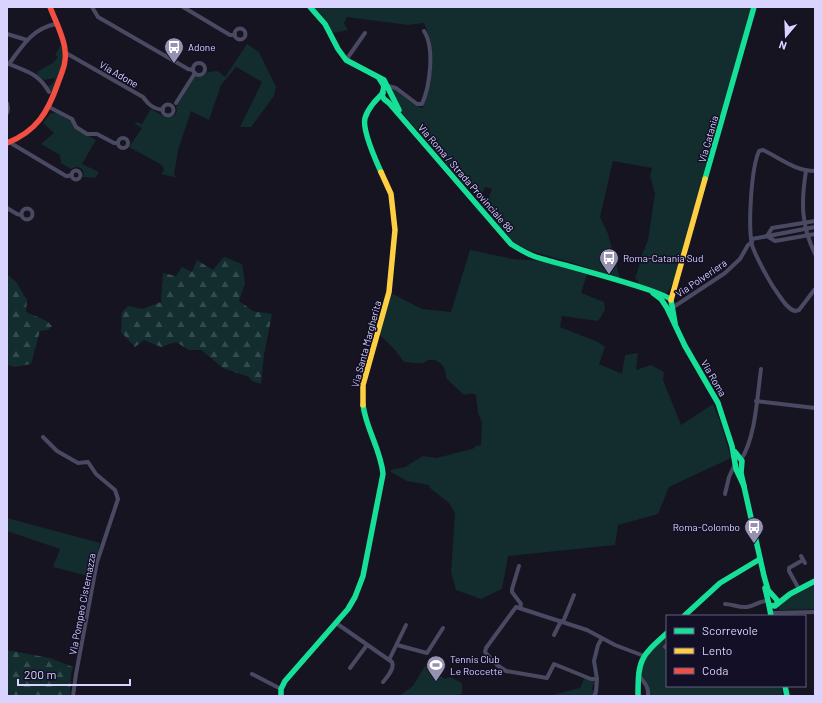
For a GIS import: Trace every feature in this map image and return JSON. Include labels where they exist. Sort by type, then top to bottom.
[{"type":"street","points":[[8,142],[22,136],[36,126],[50,107],[64,66],[66,53],[50,7]]},
{"type":"street","points":[[92,7],[98,17],[194,72],[176,103]]},
{"type":"street","points":[[183,7],[230,35],[235,35]]},
{"type":"street","points":[[310,7],[322,20],[346,60],[356,67],[367,70],[383,79],[388,86],[396,88],[417,104],[422,104],[429,82],[430,66],[428,44],[424,31]]},
{"type":"street","name":"Via Catania","points":[[666,299],[679,275],[754,7]]},
{"type":"street","points":[[49,92],[44,82],[34,75],[8,64],[27,40],[37,31],[49,25],[56,24]]},
{"type":"street","points":[[346,60],[365,33]]},
{"type":"street","points":[[7,34],[27,40]]},
{"type":"street","name":"Via Adone","points":[[66,53],[143,97],[149,104],[157,109],[163,110]]},
{"type":"street","points":[[380,78],[387,93],[405,121]]},
{"type":"street","points":[[388,86],[387,93],[382,96],[405,121]]},
{"type":"street","points":[[370,108],[377,98],[387,93]]},
{"type":"street","points":[[370,108],[376,102],[385,100]]},
{"type":"street","points":[[7,104],[7,113]]},
{"type":"street","points":[[50,107],[72,119],[76,127],[87,134],[97,134],[114,144],[117,143]]},
{"type":"street","name":"Via Santa Margherita","points":[[281,689],[285,681],[352,604],[360,586],[374,528],[383,474],[382,463],[364,415],[362,402],[363,385],[388,292],[395,226],[391,194],[377,164],[364,125],[365,118],[370,108]]},
{"type":"street","name":"Via Roma / Strada Provinciale 88","points":[[405,121],[511,244],[534,256],[640,287],[666,299]]},
{"type":"street","points":[[8,142],[66,176],[72,175]]},
{"type":"street","points":[[815,171],[806,171],[793,166],[763,150],[759,151],[755,166],[750,219],[752,246],[770,280],[790,309],[795,311],[799,310],[815,289]]},
{"type":"street","points":[[806,171],[803,194],[804,223],[815,254]]},
{"type":"street","points":[[7,208],[21,215]]},
{"type":"street","points":[[767,236],[772,228],[815,221]]},
{"type":"street","points":[[752,241],[767,236],[815,227]]},
{"type":"street","points":[[767,236],[774,241],[815,234]]},
{"type":"street","name":"Via Polveriera","points":[[672,308],[725,273],[740,259],[752,241]]},
{"type":"street","points":[[666,299],[672,308],[675,323]]},
{"type":"street","points":[[666,299],[675,323]]},
{"type":"street","name":"Via Roma","points":[[675,323],[686,346],[718,403],[738,461],[739,471]]},
{"type":"street","points":[[726,494],[729,477],[748,444],[752,430],[761,369]]},
{"type":"street","points":[[756,401],[815,408]]},
{"type":"street","name":"Via Pompeo Cisternazza","points":[[43,437],[58,451],[78,464],[88,462],[96,474],[115,490],[118,499],[97,562],[73,696]]},
{"type":"street","points":[[729,477],[739,471],[744,486],[764,576],[764,586],[772,601],[773,615],[815,612]]},
{"type":"street","points":[[685,615],[720,583],[760,559]]},
{"type":"street","points":[[799,590],[789,571],[789,568],[803,560]]},
{"type":"street","points":[[519,566],[512,588],[513,594],[521,604],[520,608]]},
{"type":"street","points":[[725,604],[746,607],[755,605],[761,601],[772,601],[799,590],[815,581]]},
{"type":"street","points":[[554,635],[574,595]]},
{"type":"street","points":[[597,679],[554,664],[547,678],[506,671],[485,652],[486,648],[516,607],[587,630],[615,645],[645,655]]},
{"type":"street","points":[[336,623],[392,662],[393,666],[383,682]]},
{"type":"street","points":[[389,660],[406,625]]},
{"type":"street","points":[[396,645],[427,653],[443,628]]},
{"type":"street","points":[[638,696],[639,668],[645,655],[666,634]]},
{"type":"street","points":[[594,696],[596,692],[597,679],[594,662],[598,645],[602,638]]},
{"type":"street","points":[[350,668],[367,645]]},
{"type":"street","points":[[252,674],[281,689],[281,696]]},
{"type":"street","points":[[639,676],[649,690],[648,696]]},
{"type":"green space","points":[[312,7],[752,7],[675,279],[668,292],[666,293],[638,284],[638,280],[635,279],[640,260],[648,240],[655,194],[650,175],[652,168],[613,161],[600,217],[608,234],[620,278],[526,249],[512,241],[488,211],[486,205],[492,189],[485,187],[481,196],[464,185],[399,109],[390,87],[395,89],[418,107],[423,108],[431,65],[430,44],[424,23],[408,25],[347,17],[344,23],[348,30],[333,33]]},
{"type":"green space","points":[[247,44],[259,52],[276,87],[274,96],[251,127],[240,127],[262,82],[236,67],[221,85],[209,120],[191,111],[178,150],[174,175],[178,178],[161,174],[164,170],[162,165],[129,147],[142,128],[135,124],[136,122],[142,124],[151,109],[166,118],[174,116],[177,112],[176,107],[195,76],[203,77],[208,72],[218,71],[225,77]]},
{"type":"green space","points":[[61,45],[63,52],[62,65],[51,98],[48,87],[53,83],[55,78],[44,80],[38,76],[37,72],[54,62],[58,57],[55,55]]},
{"type":"green space","points":[[52,113],[57,113],[72,122],[74,128],[96,140],[82,164],[99,172],[95,178],[83,177],[84,173],[81,169],[76,167],[71,169],[61,163],[60,155],[41,144],[54,133],[43,123]]},
{"type":"green space","points":[[470,250],[513,259],[541,261],[587,274],[581,293],[604,302],[605,310],[598,321],[562,316],[560,327],[598,342],[605,347],[599,364],[622,374],[625,355],[638,353],[636,370],[651,365],[664,372],[663,380],[681,425],[713,404],[722,427],[731,458],[669,487],[658,514],[618,525],[615,545],[508,556],[502,589],[481,599],[456,590],[451,572],[455,513],[449,503],[430,488],[429,485],[407,481],[391,472],[391,470],[405,467],[423,456],[437,458],[481,445],[482,422],[478,413],[476,395],[464,395],[446,378],[444,367],[439,362],[429,360],[424,363],[404,362],[395,350],[379,334],[389,297],[393,294],[422,309],[451,312]]},
{"type":"green space","points":[[224,257],[242,264],[245,283],[239,301],[253,311],[272,314],[264,355],[261,384],[252,381],[249,377],[223,368],[201,350],[189,350],[176,342],[161,347],[144,340],[135,347],[121,332],[122,312],[128,306],[142,309],[161,302],[163,273],[176,276],[182,267],[192,272],[197,260],[213,270]]},
{"type":"green space","points":[[7,274],[16,282],[27,300],[26,312],[47,321],[52,326],[48,330],[40,331],[31,364],[15,367],[7,365]]},
{"type":"green space","points":[[7,518],[100,543],[92,577],[53,567],[60,549],[7,531]]},
{"type":"green space","points":[[815,585],[815,609],[779,610],[779,605],[784,600]]},
{"type":"green space","points":[[666,636],[666,643],[663,646],[666,648],[666,687],[781,687],[783,696],[649,696],[649,686],[641,676],[646,658]]},
{"type":"green space","points":[[7,650],[50,658],[73,667],[71,674],[70,696],[7,696]]},
{"type":"green space","name":"Tennis Club Le Roccette","points":[[425,666],[445,679],[450,677],[462,683],[462,694],[456,696],[399,696],[413,686]]},
{"type":"green space","points":[[585,677],[595,682],[592,689],[594,691],[591,696],[549,696],[580,688]]},
{"type":"traffic: fast","points":[[310,7],[325,24],[338,49],[346,60],[384,80],[399,110]]},
{"type":"traffic: fast","points":[[705,179],[754,7]]},
{"type":"traffic: fast","points":[[379,78],[384,86],[382,95],[384,99],[511,244],[536,257],[631,284],[664,296],[671,300],[675,323]]},
{"type":"traffic: fast","points":[[381,172],[370,145],[366,130],[365,118],[375,101],[383,93]]},
{"type":"traffic: fast","points":[[653,293],[661,299],[667,308],[685,346],[718,403],[732,446],[736,469],[744,486]]},
{"type":"traffic: fast","points":[[281,696],[281,689],[285,681],[348,609],[355,597],[363,576],[383,474],[382,465],[367,423],[363,405]]},
{"type":"traffic: fast","points":[[735,452],[742,461],[741,473],[764,576],[768,590],[777,600],[777,604]]},
{"type":"traffic: fast","points":[[685,615],[720,583],[760,559]]},
{"type":"traffic: fast","points":[[776,605],[790,594],[815,581]]},
{"type":"traffic: fast","points":[[765,588],[769,605],[775,606]]},
{"type":"traffic: fast","points":[[769,605],[771,615]]},
{"type":"traffic: fast","points":[[638,696],[639,674],[642,660],[651,648],[666,634]]},
{"type":"traffic: fast","points":[[785,687],[787,696]]},
{"type":"traffic: slow","points":[[363,405],[363,385],[389,292],[395,230],[391,194],[381,172]]},
{"type":"traffic: slow","points":[[671,300],[705,179]]},
{"type":"traffic: jam","points":[[7,143],[26,133],[40,119],[50,103],[65,63],[64,45],[50,7]]},
{"type":"place","name":"Adone","points":[[174,64]]},
{"type":"place","name":"Roma-Catania Sud","points":[[609,275]]},
{"type":"place","name":"Roma-Colombo","points":[[754,544]]},
{"type":"place","name":"Tennis Club Le Roccette","points":[[436,682]]}]
